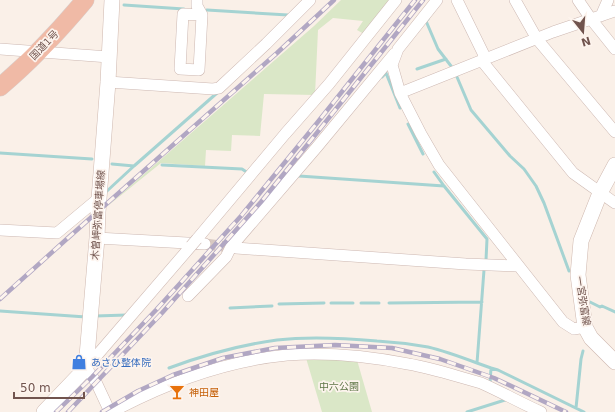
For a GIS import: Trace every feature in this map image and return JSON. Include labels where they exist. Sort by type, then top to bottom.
[{"type":"highway","name":"国道1号","points":[[0,87],[38,52],[85,0]]},
{"type":"main road","name":"木曽岬弥富停車場線","points":[[86,368],[97,238],[112,0]]},
{"type":"main road","name":"一宮弥富線","points":[[615,165],[600,193],[581,242],[578,269],[585,327],[592,338],[615,362]]},
{"type":"main road","points":[[44,412],[86,368]]},
{"type":"street","points":[[197,0],[197,6],[202,15],[198,70],[180,68],[183,14],[202,15]]},
{"type":"street","points":[[108,82],[212,89],[218,88],[266,44],[310,0]]},
{"type":"street","points":[[396,0],[329,84],[280,140],[198,242],[86,368],[96,382],[111,412],[141,397],[192,376],[221,367],[287,355],[323,354],[384,359],[431,368],[480,383],[541,412]]},
{"type":"street","points":[[188,296],[226,257],[231,247],[317,147],[437,0]]},
{"type":"street","points":[[457,0],[484,55],[482,61]]},
{"type":"street","points":[[515,0],[537,38],[615,132]]},
{"type":"street","points":[[578,0],[596,17],[615,48]]},
{"type":"street","points":[[596,17],[608,0]]},
{"type":"street","points":[[400,93],[537,38],[596,17],[615,12]]},
{"type":"street","points":[[0,49],[109,57]]},
{"type":"street","points":[[398,49],[392,65],[400,93],[439,166],[563,322],[574,329],[585,327]]},
{"type":"street","points":[[482,61],[573,173],[615,203]]},
{"type":"street","points":[[0,230],[57,233],[99,198]]},
{"type":"street","points":[[97,238],[198,242]]},
{"type":"street","points":[[236,248],[518,266]]},
{"type":"green space","points":[[341,0],[391,0],[364,34],[357,30],[363,21],[333,18],[318,30],[315,95],[264,94],[260,136],[232,135],[231,151],[206,150],[205,166],[161,163],[104,209],[314,26]]},
{"type":"green space","name":"中六公園","points":[[306,358],[357,360],[372,412],[322,412]]},
{"type":"waterway","points":[[124,5],[184,9]]},
{"type":"waterway","points":[[207,10],[288,15]]},
{"type":"waterway","points":[[428,19],[426,21],[438,49],[451,66]]},
{"type":"waterway","points":[[417,69],[446,59]]},
{"type":"waterway","points":[[382,77],[386,73],[400,108]]},
{"type":"waterway","points":[[457,77],[471,110],[510,156],[524,169],[536,186],[544,203],[569,271]]},
{"type":"waterway","points":[[107,191],[217,93]]},
{"type":"waterway","points":[[408,124],[423,154]]},
{"type":"waterway","points":[[0,153],[92,159]]},
{"type":"waterway","points":[[112,164],[134,166]]},
{"type":"waterway","points":[[162,165],[242,169],[248,173]]},
{"type":"waterway","points":[[434,172],[487,239],[486,260]]},
{"type":"waterway","points":[[299,176],[444,186]]},
{"type":"waterway","points":[[484,270],[477,363],[491,368],[491,384]]},
{"type":"waterway","points":[[389,303],[482,302]]},
{"type":"waterway","points":[[590,302],[615,312]]},
{"type":"waterway","points":[[279,304],[324,303]]},
{"type":"waterway","points":[[331,303],[353,303]]},
{"type":"waterway","points":[[361,303],[379,303]]},
{"type":"waterway","points":[[230,308],[272,306]]},
{"type":"waterway","points":[[0,311],[86,317]]},
{"type":"waterway","points":[[95,316],[127,315]]},
{"type":"waterway","points":[[169,368],[195,359],[249,345],[277,340],[314,338],[340,338],[422,346],[447,352],[477,363]]},
{"type":"waterway","points":[[576,408],[583,351]]},
{"type":"waterway","points":[[491,368],[584,412]]},
{"type":"waterway","points":[[467,412],[505,400]]},
{"type":"tunnel","points":[[205,244],[236,248]]},
{"type":"railway","points":[[0,299],[277,53],[334,0]]},
{"type":"railway","points":[[56,412],[92,377],[156,310],[241,216],[415,0]]},
{"type":"railway","points":[[68,412],[162,313],[261,202],[423,0]]},
{"type":"railway","points":[[102,412],[138,391],[173,375],[223,358],[275,348],[335,345],[392,348],[440,359],[494,378],[566,412]]},
{"type":"place","name":"あさひ整体院","points":[[79,362]]},
{"type":"place","name":"神田屋","points":[[177,392]]}]
